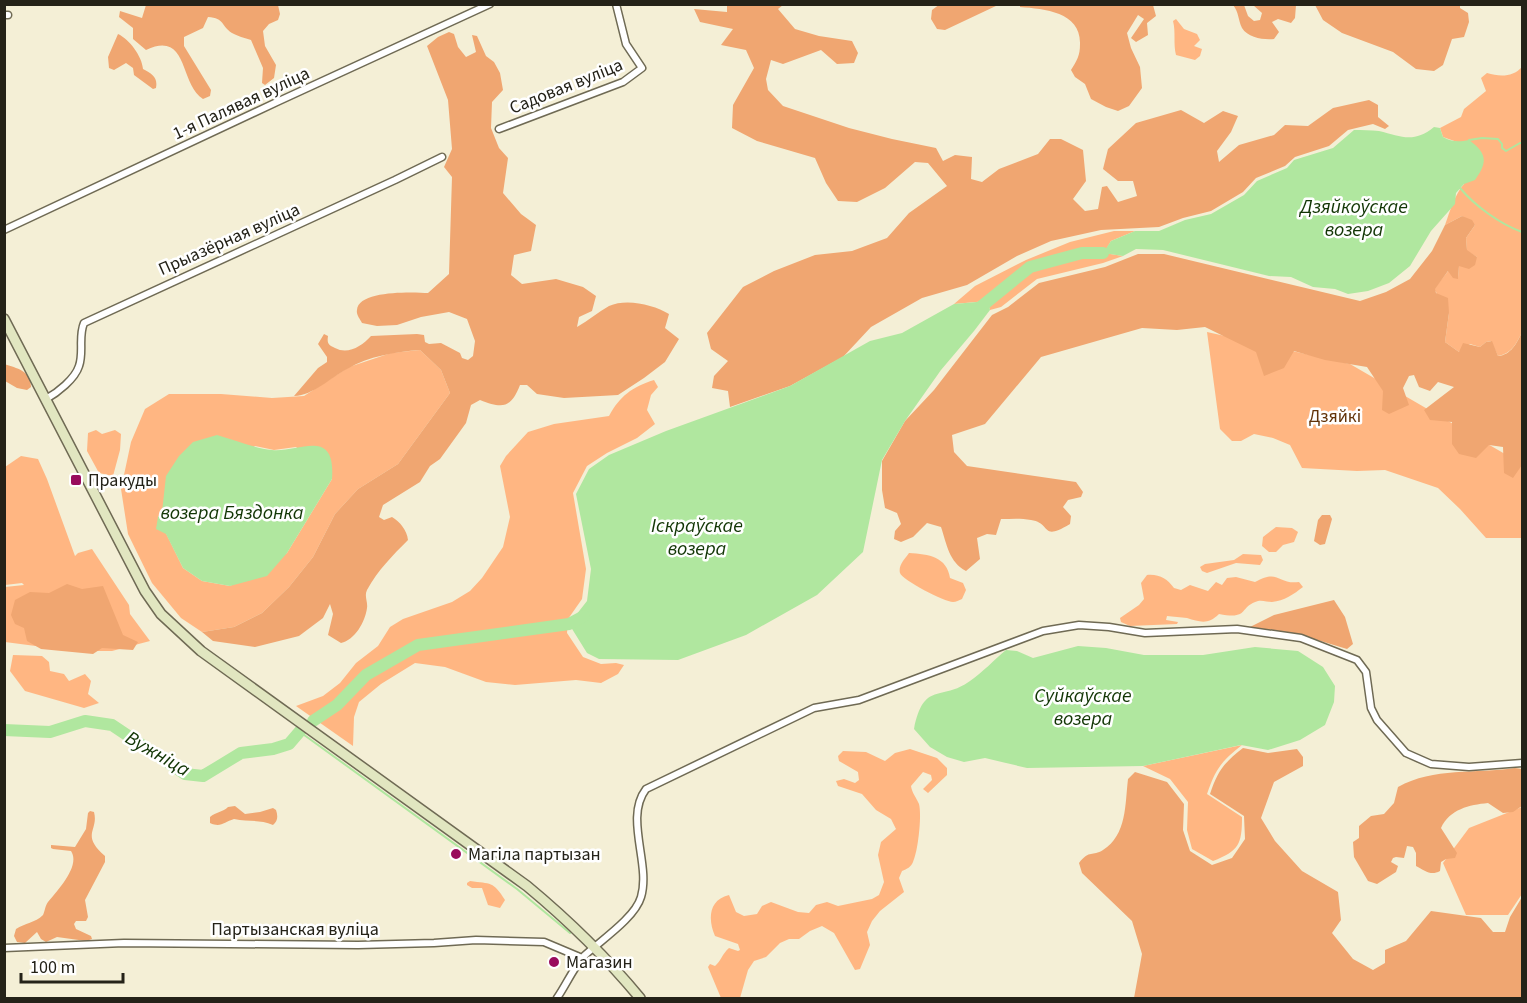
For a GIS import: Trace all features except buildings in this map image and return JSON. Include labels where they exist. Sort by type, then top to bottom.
[{"type":"main road","points":[[4,319],[130,565],[161,614],[201,651],[527,886],[568,920],[640,999]]},
{"type":"street","name":"1-я Палявая вуліца","points":[[4,230],[490,4]]},
{"type":"street","name":"Садовая вуліца","points":[[499,129],[623,82],[642,68],[626,44],[616,4]]},
{"type":"street","name":"Прыазёрная вуліца","points":[[46,399],[56,394],[80,366],[80,331],[84,323],[442,157]]},
{"type":"street","points":[[557,999],[582,958],[617,928],[641,898],[642,873],[637,815],[639,798],[646,789],[814,708],[859,700],[884,692],[961,660],[1043,631],[1079,626],[1109,627],[1145,633],[1238,629],[1301,638],[1357,660],[1366,672],[1371,708],[1377,720],[1406,753],[1431,764],[1469,767],[1522,763]]},
{"type":"street","name":"Партызанская вуліца","points":[[4,948],[124,943],[358,945],[476,940],[544,942],[582,958]]},
{"type":"green space","points":[[1176,19],[1184,29],[1197,34],[1200,40],[1194,46],[1202,49],[1200,56],[1195,60],[1176,55],[1173,21]]},
{"type":"green space","points":[[1522,67],[1522,332],[1513,347],[1503,355],[1498,356],[1491,341],[1480,347],[1470,344],[1459,352],[1445,342],[1449,313],[1434,289],[1449,270],[1458,278],[1459,266],[1477,257],[1467,251],[1466,238],[1475,225],[1462,216],[1445,225],[1455,198],[1464,184],[1457,142],[1443,137],[1440,128],[1461,117],[1464,109],[1486,91],[1481,78],[1487,73],[1506,75],[1515,73]]},
{"type":"green space","points":[[1114,231],[1135,231],[1111,241],[1104,253],[1123,256],[1037,279],[1001,307],[990,310],[987,301],[954,304],[975,286],[1026,260],[1070,242]]},
{"type":"green space","name":"Дзяйкі","points":[[1207,332],[1350,364],[1522,462],[1522,538],[1486,538],[1438,488],[1385,470],[1302,468],[1290,445],[1273,438],[1254,434],[1241,441],[1232,441],[1220,429]]},
{"type":"green space","points":[[420,350],[441,370],[450,393],[398,464],[358,489],[335,514],[313,557],[289,587],[262,613],[234,627],[202,632],[181,618],[152,583],[128,534],[121,489],[131,442],[145,409],[169,394],[221,394],[272,398],[304,396],[349,367],[391,353]],"holes":[[[255,446],[274,450],[296,447],[332,479],[287,553],[230,586],[202,581],[183,568],[158,517]]]},
{"type":"green space","points":[[654,380],[658,387],[651,395],[647,410],[655,424],[637,438],[587,466],[573,493],[586,569],[582,599],[568,619],[567,633],[583,657],[601,664],[624,665],[618,674],[601,683],[576,680],[515,685],[486,682],[445,667],[415,663],[381,684],[359,702],[354,717],[353,746],[296,706],[323,696],[340,683],[356,663],[378,646],[390,627],[403,619],[452,602],[470,591],[482,578],[503,547],[510,517],[500,466],[528,432],[554,424],[609,416],[627,393]]},
{"type":"green space","points":[[96,430],[102,434],[115,430],[121,434],[120,450],[113,476],[99,473],[87,451],[88,433]]},
{"type":"green space","points":[[21,456],[38,459],[75,556],[92,549],[129,605],[130,614],[150,641],[112,651],[74,651],[5,642],[5,587],[24,585],[22,583],[5,585],[5,467]]},
{"type":"green space","points":[[1276,527],[1292,528],[1298,532],[1294,542],[1283,545],[1276,552],[1269,552],[1262,546],[1263,537]]},
{"type":"green space","points":[[909,553],[923,554],[941,561],[950,578],[963,583],[966,590],[962,599],[953,602],[942,598],[903,576],[900,573],[900,567]]},
{"type":"green space","points":[[1243,554],[1261,555],[1263,560],[1260,565],[1236,563],[1207,573],[1200,567],[1205,564],[1234,560]]},
{"type":"green space","points":[[1147,575],[1163,578],[1174,588],[1181,590],[1190,585],[1208,591],[1216,582],[1222,585],[1227,578],[1236,577],[1255,582],[1263,578],[1274,577],[1299,582],[1303,587],[1281,600],[1260,601],[1252,604],[1240,614],[1219,614],[1204,622],[1167,616],[1166,620],[1178,622],[1177,624],[1130,626],[1121,622],[1120,618],[1144,599],[1141,583]]},
{"type":"green space","points":[[13,655],[42,656],[49,662],[50,671],[64,674],[69,681],[85,674],[91,681],[88,694],[99,703],[84,708],[25,691],[10,671]]},
{"type":"green space","points":[[1242,745],[1220,766],[1207,794],[1242,817],[1240,840],[1234,850],[1213,861],[1192,849],[1187,830],[1188,802],[1170,779],[1143,766]]},
{"type":"green space","points":[[910,749],[937,758],[947,768],[947,775],[928,793],[923,789],[932,780],[931,775],[923,772],[911,786],[920,809],[915,857],[911,865],[902,871],[899,878],[904,892],[880,911],[872,921],[867,932],[870,945],[860,969],[855,970],[834,933],[822,926],[799,939],[789,939],[780,943],[766,957],[754,961],[748,970],[740,998],[721,998],[708,967],[710,964],[715,966],[729,948],[740,950],[738,944],[715,936],[711,917],[713,906],[717,901],[729,895],[736,912],[744,916],[757,914],[762,906],[771,902],[798,912],[809,913],[816,905],[827,902],[838,906],[872,899],[879,895],[884,882],[878,855],[881,842],[896,829],[891,819],[876,810],[862,794],[838,786],[836,781],[844,779],[855,783],[859,780],[858,772],[839,761],[838,756],[843,751],[866,752],[885,761],[895,753]]},
{"type":"green space","points":[[1522,807],[1522,894],[1508,915],[1466,915],[1443,863],[1469,828]]},
{"type":"green space","points":[[470,881],[494,886],[505,900],[500,908],[488,905],[482,888],[472,888],[467,885]]},
{"type":"shaded area","points":[[940,4],[998,5],[945,30],[937,29],[931,19],[932,10]]},
{"type":"shaded area","points":[[146,5],[278,5],[280,14],[278,20],[269,24],[263,31],[265,46],[276,65],[274,78],[265,85],[262,83],[263,68],[251,40],[234,34],[220,21],[208,17],[203,28],[184,37],[184,46],[211,90],[210,96],[203,99],[195,92],[177,53],[170,47],[160,46],[146,50],[133,39],[133,28],[119,17],[120,11],[142,18]]},
{"type":"shaded area","points":[[727,5],[783,5],[778,9],[795,29],[819,36],[852,41],[858,53],[854,63],[837,64],[821,50],[783,64],[771,60],[766,79],[768,90],[783,106],[849,128],[936,148],[943,161],[955,155],[972,157],[971,179],[982,182],[999,169],[1038,154],[1050,139],[1061,139],[1083,150],[1086,181],[1073,199],[1085,211],[1098,209],[1102,187],[1107,186],[1118,202],[1137,196],[1133,181],[1118,181],[1103,169],[1108,149],[1136,123],[1181,110],[1204,123],[1223,111],[1238,116],[1231,132],[1217,151],[1219,162],[1239,145],[1274,135],[1285,125],[1308,126],[1333,108],[1369,100],[1378,105],[1378,117],[1389,126],[1385,129],[1373,124],[1348,130],[1329,146],[1295,157],[1285,166],[1256,178],[1243,192],[1211,211],[1159,227],[1101,230],[1051,241],[1017,256],[967,285],[922,298],[871,327],[843,357],[790,386],[730,407],[728,391],[712,388],[714,376],[728,361],[711,349],[707,333],[743,287],[774,271],[815,255],[852,251],[887,238],[909,213],[947,186],[928,163],[915,162],[885,188],[857,202],[838,201],[826,183],[815,158],[757,141],[732,128],[733,105],[754,68],[746,50],[721,45],[733,29],[700,22],[694,9],[727,12]]},
{"type":"shaded area","points":[[1020,5],[1153,5],[1156,16],[1147,23],[1148,35],[1136,42],[1131,38],[1144,19],[1138,15],[1127,33],[1140,67],[1142,88],[1129,106],[1118,111],[1091,99],[1085,84],[1075,77],[1071,70],[1080,44],[1079,33],[1075,25],[1060,14],[1020,7]]},
{"type":"shaded area","points":[[1233,5],[1244,5],[1248,16],[1254,21],[1260,20],[1262,13],[1253,5],[1296,5],[1295,18],[1291,23],[1278,19],[1272,22],[1279,32],[1274,39],[1261,39],[1252,36],[1242,28]]},
{"type":"shaded area","points":[[1315,5],[1460,5],[1460,8],[1468,13],[1469,22],[1464,37],[1452,39],[1443,65],[1434,71],[1416,69],[1393,52],[1342,33],[1323,20]]},
{"type":"shaded area","points":[[449,32],[454,34],[458,47],[466,57],[476,52],[472,35],[477,36],[486,56],[494,62],[500,73],[503,90],[492,102],[491,128],[499,148],[508,158],[503,193],[521,214],[536,225],[531,251],[514,255],[511,275],[522,284],[556,279],[583,287],[596,296],[592,311],[579,317],[577,327],[609,306],[632,303],[648,305],[669,314],[665,328],[679,339],[665,362],[618,395],[564,398],[537,394],[527,385],[520,385],[517,393],[505,404],[495,405],[480,400],[471,405],[466,423],[440,459],[430,466],[420,482],[383,505],[379,517],[384,520],[392,517],[395,519],[405,530],[408,540],[371,583],[366,594],[367,608],[364,619],[351,638],[341,643],[328,635],[333,614],[330,604],[323,618],[299,636],[255,647],[213,641],[202,632],[234,627],[262,613],[289,587],[313,557],[335,514],[358,489],[398,464],[450,393],[441,370],[420,350],[392,353],[364,361],[308,393],[294,396],[318,368],[327,362],[327,357],[318,344],[324,334],[328,336],[331,346],[340,350],[350,350],[359,346],[371,336],[424,335],[425,342],[429,344],[441,343],[468,360],[473,356],[475,341],[467,319],[449,312],[421,317],[397,325],[377,326],[362,323],[357,312],[360,303],[376,296],[428,293],[449,274],[452,177],[444,167],[452,149],[448,100],[427,46]]},
{"type":"shaded area","points":[[118,34],[134,48],[143,69],[155,78],[156,88],[153,89],[134,75],[133,68],[126,63],[114,70],[109,68],[108,57]]},
{"type":"shaded area","points":[[1462,216],[1472,220],[1475,225],[1466,238],[1467,250],[1477,257],[1475,265],[1469,269],[1459,266],[1458,279],[1453,278],[1448,271],[1435,289],[1436,293],[1448,298],[1449,313],[1445,342],[1459,352],[1463,343],[1480,347],[1492,341],[1498,356],[1510,351],[1522,332],[1522,465],[1513,478],[1504,473],[1503,447],[1489,445],[1476,458],[1459,454],[1452,444],[1452,422],[1430,420],[1424,410],[1454,387],[1438,382],[1430,391],[1419,387],[1414,375],[1409,376],[1403,388],[1409,405],[1389,414],[1382,410],[1383,391],[1367,367],[1325,360],[1294,351],[1284,368],[1264,376],[1256,352],[1205,327],[1177,330],[1142,328],[1041,357],[985,424],[952,435],[954,452],[967,466],[1076,482],[1083,492],[1081,497],[1068,500],[1063,507],[1071,516],[1070,524],[1050,531],[1042,524],[1031,520],[1001,519],[996,535],[987,534],[977,538],[980,559],[966,571],[952,558],[941,527],[927,523],[913,537],[901,542],[894,539],[895,531],[901,524],[897,513],[885,508],[882,490],[882,461],[905,421],[934,390],[992,315],[1008,307],[1039,283],[1105,267],[1138,254],[1164,254],[1360,301],[1386,292],[1410,279],[1432,251],[1445,225]]},
{"type":"shaded area","points":[[4,364],[26,374],[31,387],[27,390],[17,388],[5,381]]},
{"type":"shaded area","points":[[1322,515],[1330,515],[1332,519],[1325,544],[1320,545],[1314,541],[1318,520]]},
{"type":"shaded area","points":[[67,584],[82,589],[103,586],[123,635],[138,642],[133,650],[102,648],[93,654],[41,649],[27,641],[24,628],[15,624],[11,615],[15,600],[30,592],[49,593]]},
{"type":"shaded area","points":[[1334,600],[1345,617],[1353,644],[1347,649],[1301,635],[1248,628],[1274,615]]},
{"type":"shaded area","points":[[1243,748],[1268,753],[1297,749],[1303,757],[1303,766],[1274,782],[1261,818],[1275,841],[1302,871],[1338,892],[1341,920],[1332,933],[1353,959],[1373,970],[1385,963],[1385,950],[1406,941],[1431,911],[1481,918],[1493,932],[1505,932],[1510,917],[1522,897],[1522,998],[1134,998],[1142,954],[1132,921],[1082,873],[1079,863],[1089,855],[1103,850],[1117,836],[1125,808],[1128,779],[1135,772],[1167,782],[1184,804],[1183,830],[1190,851],[1212,865],[1232,858],[1245,839],[1244,816],[1210,794],[1222,768]]},
{"type":"shaded area","points":[[1522,769],[1522,806],[1513,812],[1503,813],[1488,803],[1461,809],[1449,816],[1441,828],[1457,853],[1455,858],[1441,862],[1440,871],[1431,873],[1416,866],[1416,853],[1413,847],[1407,846],[1404,858],[1396,857],[1391,862],[1398,866],[1396,872],[1377,884],[1368,881],[1354,857],[1353,842],[1359,838],[1359,826],[1371,816],[1384,814],[1394,803],[1398,787],[1426,776]]},
{"type":"shaded area","points":[[235,806],[245,814],[273,808],[276,810],[277,820],[273,825],[234,819],[220,825],[210,823],[212,815]]},
{"type":"shaded area","points":[[90,811],[94,812],[95,818],[93,843],[105,856],[105,862],[85,900],[88,917],[86,921],[76,921],[74,924],[76,929],[91,936],[92,939],[86,941],[57,937],[46,942],[37,932],[25,943],[17,942],[14,936],[16,929],[43,915],[47,904],[62,885],[73,864],[71,851],[53,849],[51,845],[75,847],[86,829]]},
{"type":"water","name":"Дзяйкоўскае возера","points":[[1434,127],[1440,128],[1446,139],[1469,140],[1475,145],[1484,158],[1482,168],[1475,180],[1464,184],[1456,193],[1455,204],[1431,231],[1410,266],[1389,283],[1368,291],[1348,294],[1335,289],[1313,287],[1291,277],[1269,276],[1163,250],[1136,249],[1123,256],[1103,253],[1111,241],[1135,231],[1159,231],[1185,220],[1211,214],[1244,195],[1257,181],[1287,168],[1294,160],[1333,148],[1354,130],[1379,131],[1413,137],[1420,136]]},
{"type":"water","name":"Іскраўскае возера","points":[[988,301],[990,310],[941,370],[905,421],[882,460],[863,552],[817,595],[746,635],[678,660],[599,659],[587,653],[569,624],[587,601],[591,569],[576,494],[589,469],[609,455],[666,431],[790,386],[870,341],[902,333],[954,304]]},
{"type":"water","name":"возера Бяздонка","points":[[217,435],[272,450],[322,447],[328,453],[332,463],[332,479],[287,553],[267,576],[230,586],[202,581],[183,568],[166,534],[156,529],[158,517],[162,512],[166,476],[179,456],[193,442]]},
{"type":"water","name":"Суйкаўскае возера","points":[[1078,646],[1106,648],[1144,655],[1203,655],[1255,647],[1298,651],[1323,667],[1335,686],[1334,702],[1325,725],[1300,740],[1268,750],[1241,745],[1143,766],[1027,768],[985,758],[964,762],[947,757],[930,747],[914,729],[918,714],[928,698],[960,687],[970,681],[1006,650],[1017,651],[1033,658]]},
{"type":"waterway","points":[[1469,140],[1498,139],[1506,151],[1522,143]]},
{"type":"waterway","points":[[1460,188],[1488,214],[1522,232]]},
{"type":"waterway","name":"Вужніца","points":[[977,310],[1030,267],[1082,253],[1103,253]]},
{"type":"waterway","name":"Вужніца","points":[[313,721],[337,705],[366,675],[418,645],[569,624],[584,616]]},
{"type":"waterway","name":"Вужніца","points":[[4,730],[50,732],[85,721],[112,725],[185,774],[203,776],[241,753],[273,749],[289,744],[301,730]]},
{"type":"waterway","points":[[300,732],[517,889],[570,933]]},
{"type":"place","name":"Пракуды","points":[[76,480]]},
{"type":"place","name":"Магіла партызан","points":[[456,854]]},
{"type":"place","name":"Магазин","points":[[554,962]]}]
